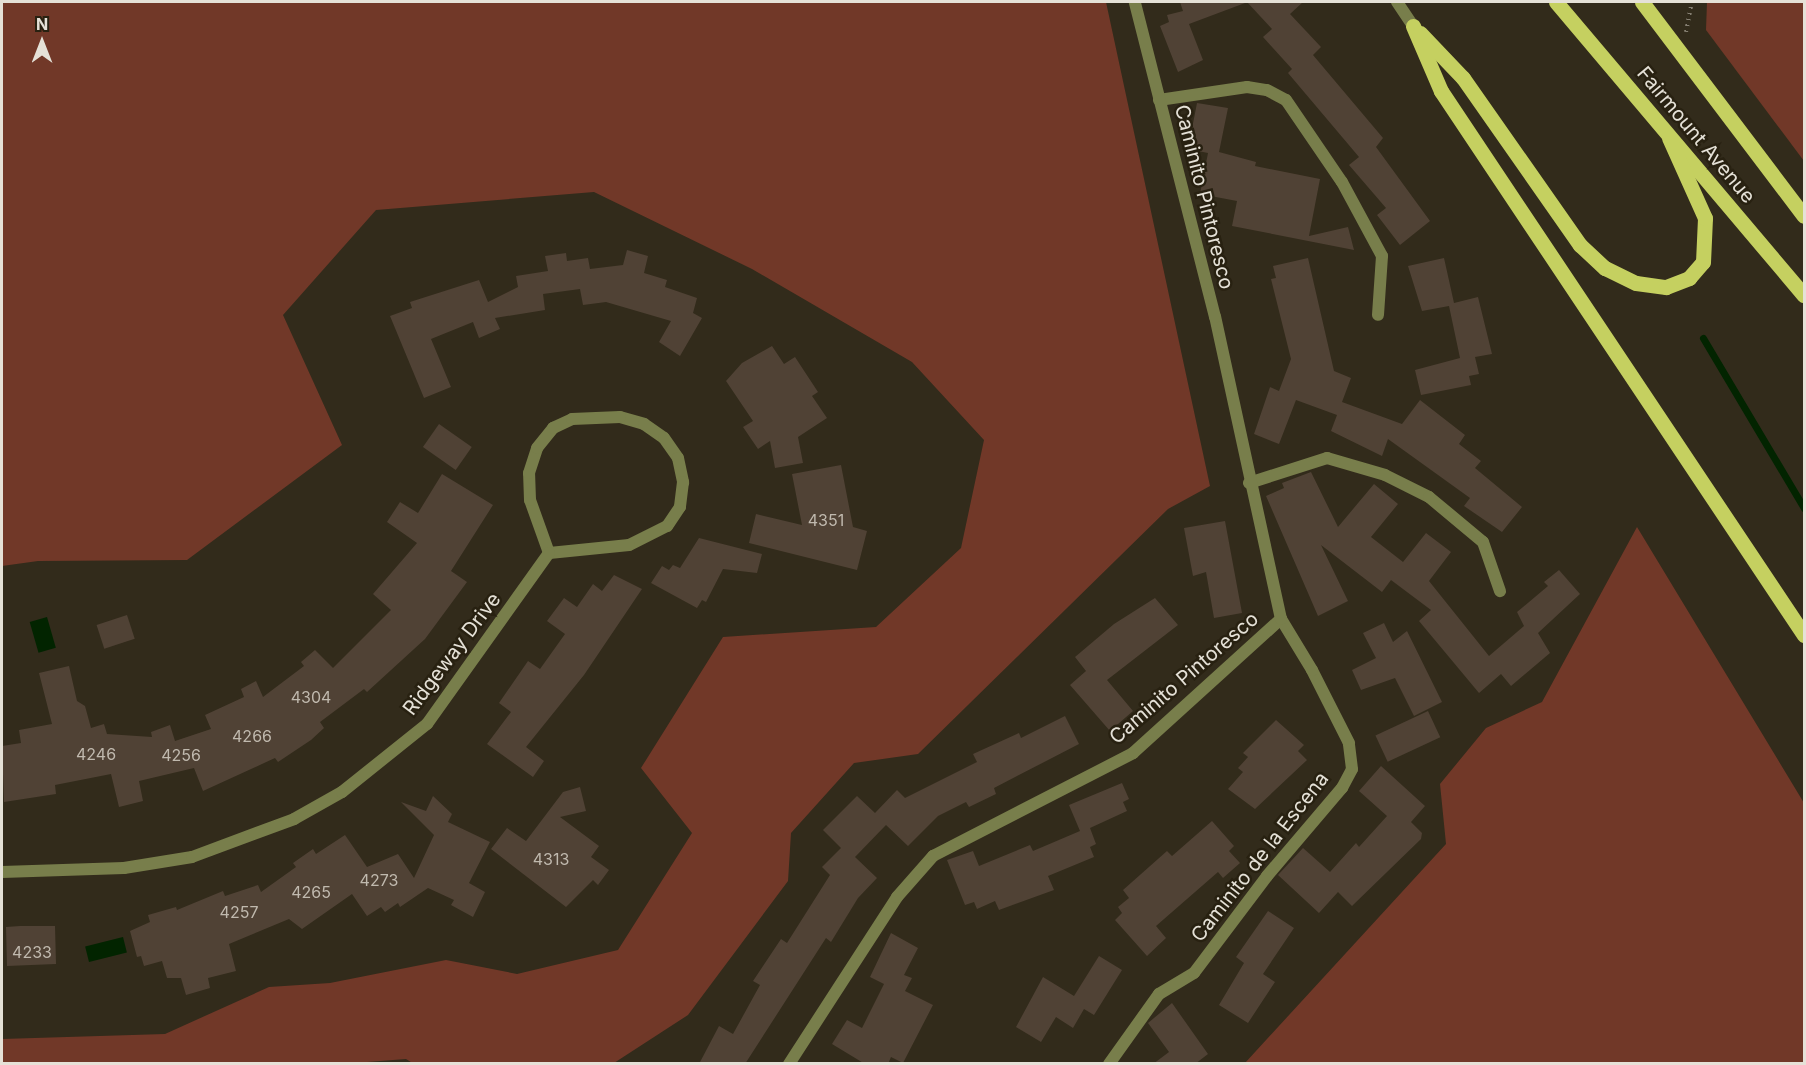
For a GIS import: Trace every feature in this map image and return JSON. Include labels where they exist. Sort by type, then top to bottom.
[{"type":"main road","name":"Fairmount Avenue","points":[[1557,2],[1669,138],[1804,295]]},
{"type":"main road","name":"Fairmount Avenue","points":[[1642,2],[1804,216]]},
{"type":"main road","points":[[1413,26],[1463,78],[1580,245],[1605,268],[1636,283],[1666,287],[1689,278],[1703,262],[1707,239],[1705,218],[1669,138]]},
{"type":"main road","points":[[1413,26],[1441,91],[1804,635]]},
{"type":"street","name":"Caminito Pintoresco","points":[[789,1064],[897,897],[933,855],[1133,753],[1281,619],[1249,483],[1215,317],[1136,2]]},
{"type":"street","points":[[1397,2],[1413,26]]},
{"type":"street","points":[[1160,100],[1247,87],[1267,90],[1286,100],[1342,182],[1382,256],[1378,315]]},
{"type":"street","points":[[620,417],[644,424],[664,438],[678,458],[683,482],[680,507],[667,526],[630,545],[549,553],[530,500],[529,473],[537,448],[553,428],[572,419],[620,417]]},
{"type":"street","points":[[1249,483],[1327,458],[1385,475],[1429,497],[1483,542],[1500,591]]},
{"type":"street","name":"Ridgeway Drive","points":[[2,872],[124,868],[192,857],[294,819],[342,792],[428,724],[549,553]]},
{"type":"street","name":"Caminito de la Escena","points":[[1109,1064],[1160,994],[1194,973],[1267,876],[1342,788],[1352,769],[1349,743],[1312,670],[1281,619]]},
{"type":"shaded area","points":[[2,2],[1106,2],[1210,486],[1168,509],[918,754],[854,763],[791,833],[788,881],[688,1015],[614,1063],[414,1064],[406,1059],[341,1064],[2,1063],[2,1039],[165,1034],[269,987],[330,983],[446,960],[517,974],[618,950],[692,833],[641,768],[723,637],[876,627],[961,548],[984,440],[912,362],[752,269],[594,192],[376,210],[283,315],[342,445],[187,560],[38,561],[2,566]]},
{"type":"shaded area","points":[[1707,2],[1804,2],[1804,161],[1706,30]]},
{"type":"shaded area","points":[[1637,527],[1804,803],[1804,1063],[1245,1063],[1446,844],[1440,784],[1486,728],[1542,702]]},
{"type":"shaded area","points":[[47,617],[56,648],[39,653],[30,622]]},
{"type":"shaded area","points":[[123,937],[127,953],[89,962],[85,946]]},
{"type":"building","points":[[1180,2],[1245,3],[1189,24],[1203,60],[1178,72],[1160,26],[1169,22],[1167,15],[1183,11]]},
{"type":"building","points":[[1247,2],[1303,2],[1290,14],[1321,47],[1313,55],[1383,138],[1376,147],[1430,221],[1400,245],[1377,215],[1386,208],[1349,165],[1359,157],[1288,73],[1292,69],[1263,37],[1272,29]]},
{"type":"building","points":[[1197,103],[1228,108],[1219,152],[1256,162],[1255,166],[1320,179],[1309,236],[1348,227],[1354,250],[1232,226],[1237,201],[1200,194],[1208,153],[1188,149]]},
{"type":"building","points":[[627,250],[648,256],[644,273],[667,280],[665,287],[697,298],[693,313],[702,318],[680,356],[659,342],[671,321],[606,302],[583,305],[580,289],[543,294],[545,310],[495,318],[500,329],[479,338],[473,322],[431,339],[451,387],[424,398],[390,316],[412,308],[410,302],[479,280],[488,302],[518,287],[516,276],[548,271],[545,256],[566,253],[567,261],[588,258],[590,269],[623,265]]},
{"type":"building","points":[[1308,258],[1334,371],[1351,378],[1342,402],[1402,424],[1420,400],[1465,435],[1459,444],[1481,461],[1475,468],[1522,507],[1502,532],[1464,506],[1470,498],[1388,439],[1382,456],[1331,431],[1337,415],[1296,400],[1279,444],[1254,434],[1270,387],[1279,391],[1291,359],[1271,279],[1276,278],[1273,266]]},
{"type":"building","points":[[1444,258],[1454,303],[1478,297],[1492,354],[1475,357],[1479,374],[1469,376],[1471,385],[1421,395],[1415,370],[1460,358],[1449,306],[1422,311],[1408,266]]},
{"type":"building","points":[[772,346],[784,364],[795,357],[818,392],[812,396],[827,418],[798,437],[803,463],[775,468],[770,441],[758,449],[743,427],[753,421],[726,381],[742,363]]},
{"type":"building","points":[[439,424],[472,447],[456,470],[423,447]]},
{"type":"building","points":[[841,465],[853,527],[867,531],[857,570],[749,543],[756,514],[802,525],[792,474]]},
{"type":"building","points":[[1311,472],[1338,527],[1374,484],[1398,504],[1371,537],[1403,562],[1426,533],[1451,552],[1429,581],[1489,656],[1524,626],[1517,612],[1548,586],[1544,582],[1559,570],[1580,594],[1538,633],[1550,653],[1511,686],[1501,674],[1479,693],[1419,621],[1431,610],[1391,580],[1382,592],[1321,545],[1348,601],[1318,616],[1266,496],[1284,488],[1282,483]]},
{"type":"building","points":[[442,474],[493,505],[451,571],[467,582],[425,639],[367,692],[364,689],[320,722],[324,728],[311,740],[278,762],[275,758],[203,791],[194,768],[139,781],[143,801],[119,807],[111,774],[55,785],[56,794],[4,802],[2,746],[21,743],[19,730],[52,724],[39,673],[69,666],[77,701],[85,706],[91,728],[104,724],[107,734],[152,737],[151,732],[170,725],[175,741],[211,729],[205,715],[244,697],[241,689],[256,681],[263,697],[304,666],[301,662],[315,650],[333,668],[391,610],[373,594],[417,543],[387,522],[400,502],[418,513]]},
{"type":"building","points":[[1225,521],[1242,613],[1214,618],[1206,572],[1193,576],[1184,528]]},
{"type":"building","points":[[699,538],[762,554],[757,573],[723,569],[706,602],[702,600],[697,608],[651,583],[662,566],[669,570],[673,565],[680,568]]},
{"type":"building","points":[[614,575],[642,589],[584,675],[526,747],[544,761],[533,777],[487,744],[511,712],[499,703],[528,661],[540,669],[565,634],[547,621],[564,598],[577,607],[593,584],[602,591]]},
{"type":"building","points":[[1155,598],[1178,625],[1107,680],[1133,711],[1110,731],[1070,685],[1086,671],[1075,657],[1114,624]]},
{"type":"building","points":[[127,615],[135,639],[104,649],[97,625]]},
{"type":"building","points":[[1384,623],[1393,642],[1407,631],[1442,702],[1414,716],[1395,678],[1361,690],[1352,670],[1376,658],[1363,633]]},
{"type":"building","points":[[1428,711],[1440,737],[1388,762],[1375,736]]},
{"type":"building","points":[[1065,716],[1079,744],[994,788],[996,794],[969,807],[966,802],[938,816],[908,846],[886,825],[855,857],[877,878],[858,898],[831,942],[826,938],[745,1064],[699,1064],[719,1026],[733,1034],[760,985],[753,981],[781,939],[787,943],[830,875],[822,867],[841,848],[823,830],[857,796],[875,813],[897,790],[905,798],[977,762],[973,754],[1019,733],[1021,738]]},
{"type":"building","points":[[1276,720],[1304,745],[1298,751],[1307,760],[1255,809],[1228,789],[1243,772],[1238,768],[1248,757],[1243,753]]},
{"type":"building","points":[[1381,766],[1425,806],[1411,822],[1422,833],[1421,839],[1352,906],[1338,892],[1319,913],[1278,875],[1303,848],[1330,872],[1356,843],[1359,847],[1387,816],[1359,791]]},
{"type":"building","points":[[1122,783],[1129,799],[1123,802],[1127,811],[1090,828],[1096,844],[1090,847],[1094,857],[1048,876],[1054,890],[999,910],[995,901],[977,909],[974,902],[965,905],[947,860],[973,851],[979,866],[1030,845],[1033,851],[1080,831],[1069,805]]},
{"type":"building","points":[[580,787],[586,811],[560,817],[599,846],[591,857],[609,870],[598,885],[593,880],[566,907],[491,849],[507,828],[526,841],[563,792]]},
{"type":"building","points":[[433,796],[452,814],[448,822],[490,842],[469,883],[485,892],[473,917],[451,905],[454,900],[428,888],[400,907],[398,903],[385,912],[381,907],[367,916],[352,894],[302,929],[289,919],[229,944],[236,971],[208,978],[210,988],[186,995],[181,978],[167,978],[162,961],[144,966],[141,956],[137,957],[130,931],[150,922],[148,915],[176,907],[177,910],[223,891],[225,896],[258,885],[261,892],[296,867],[293,863],[313,849],[316,854],[345,835],[367,867],[398,854],[414,878],[434,835],[401,802],[426,811]]},
{"type":"building","points":[[1212,821],[1234,846],[1229,851],[1240,863],[1223,878],[1218,872],[1156,926],[1166,938],[1147,956],[1115,920],[1122,913],[1118,907],[1129,898],[1123,890],[1167,851],[1172,856]]},
{"type":"building","points":[[1268,911],[1294,928],[1263,974],[1275,982],[1248,1023],[1219,1005],[1244,963],[1236,957]]},
{"type":"building","points":[[55,926],[56,964],[7,966],[6,927]]},
{"type":"building","points":[[891,933],[918,948],[904,975],[912,978],[905,991],[933,1005],[903,1063],[891,1057],[888,1064],[865,1064],[832,1044],[847,1020],[862,1028],[884,984],[870,977]]},
{"type":"building","points":[[1099,956],[1122,970],[1094,1015],[1084,1009],[1073,1028],[1056,1017],[1041,1042],[1016,1027],[1043,977],[1074,996]]},
{"type":"building","points":[[1172,1003],[1208,1054],[1195,1064],[1153,1064],[1169,1052],[1148,1023]]},
{"type":"waterway","points":[[1703,338],[1804,508]]}]
